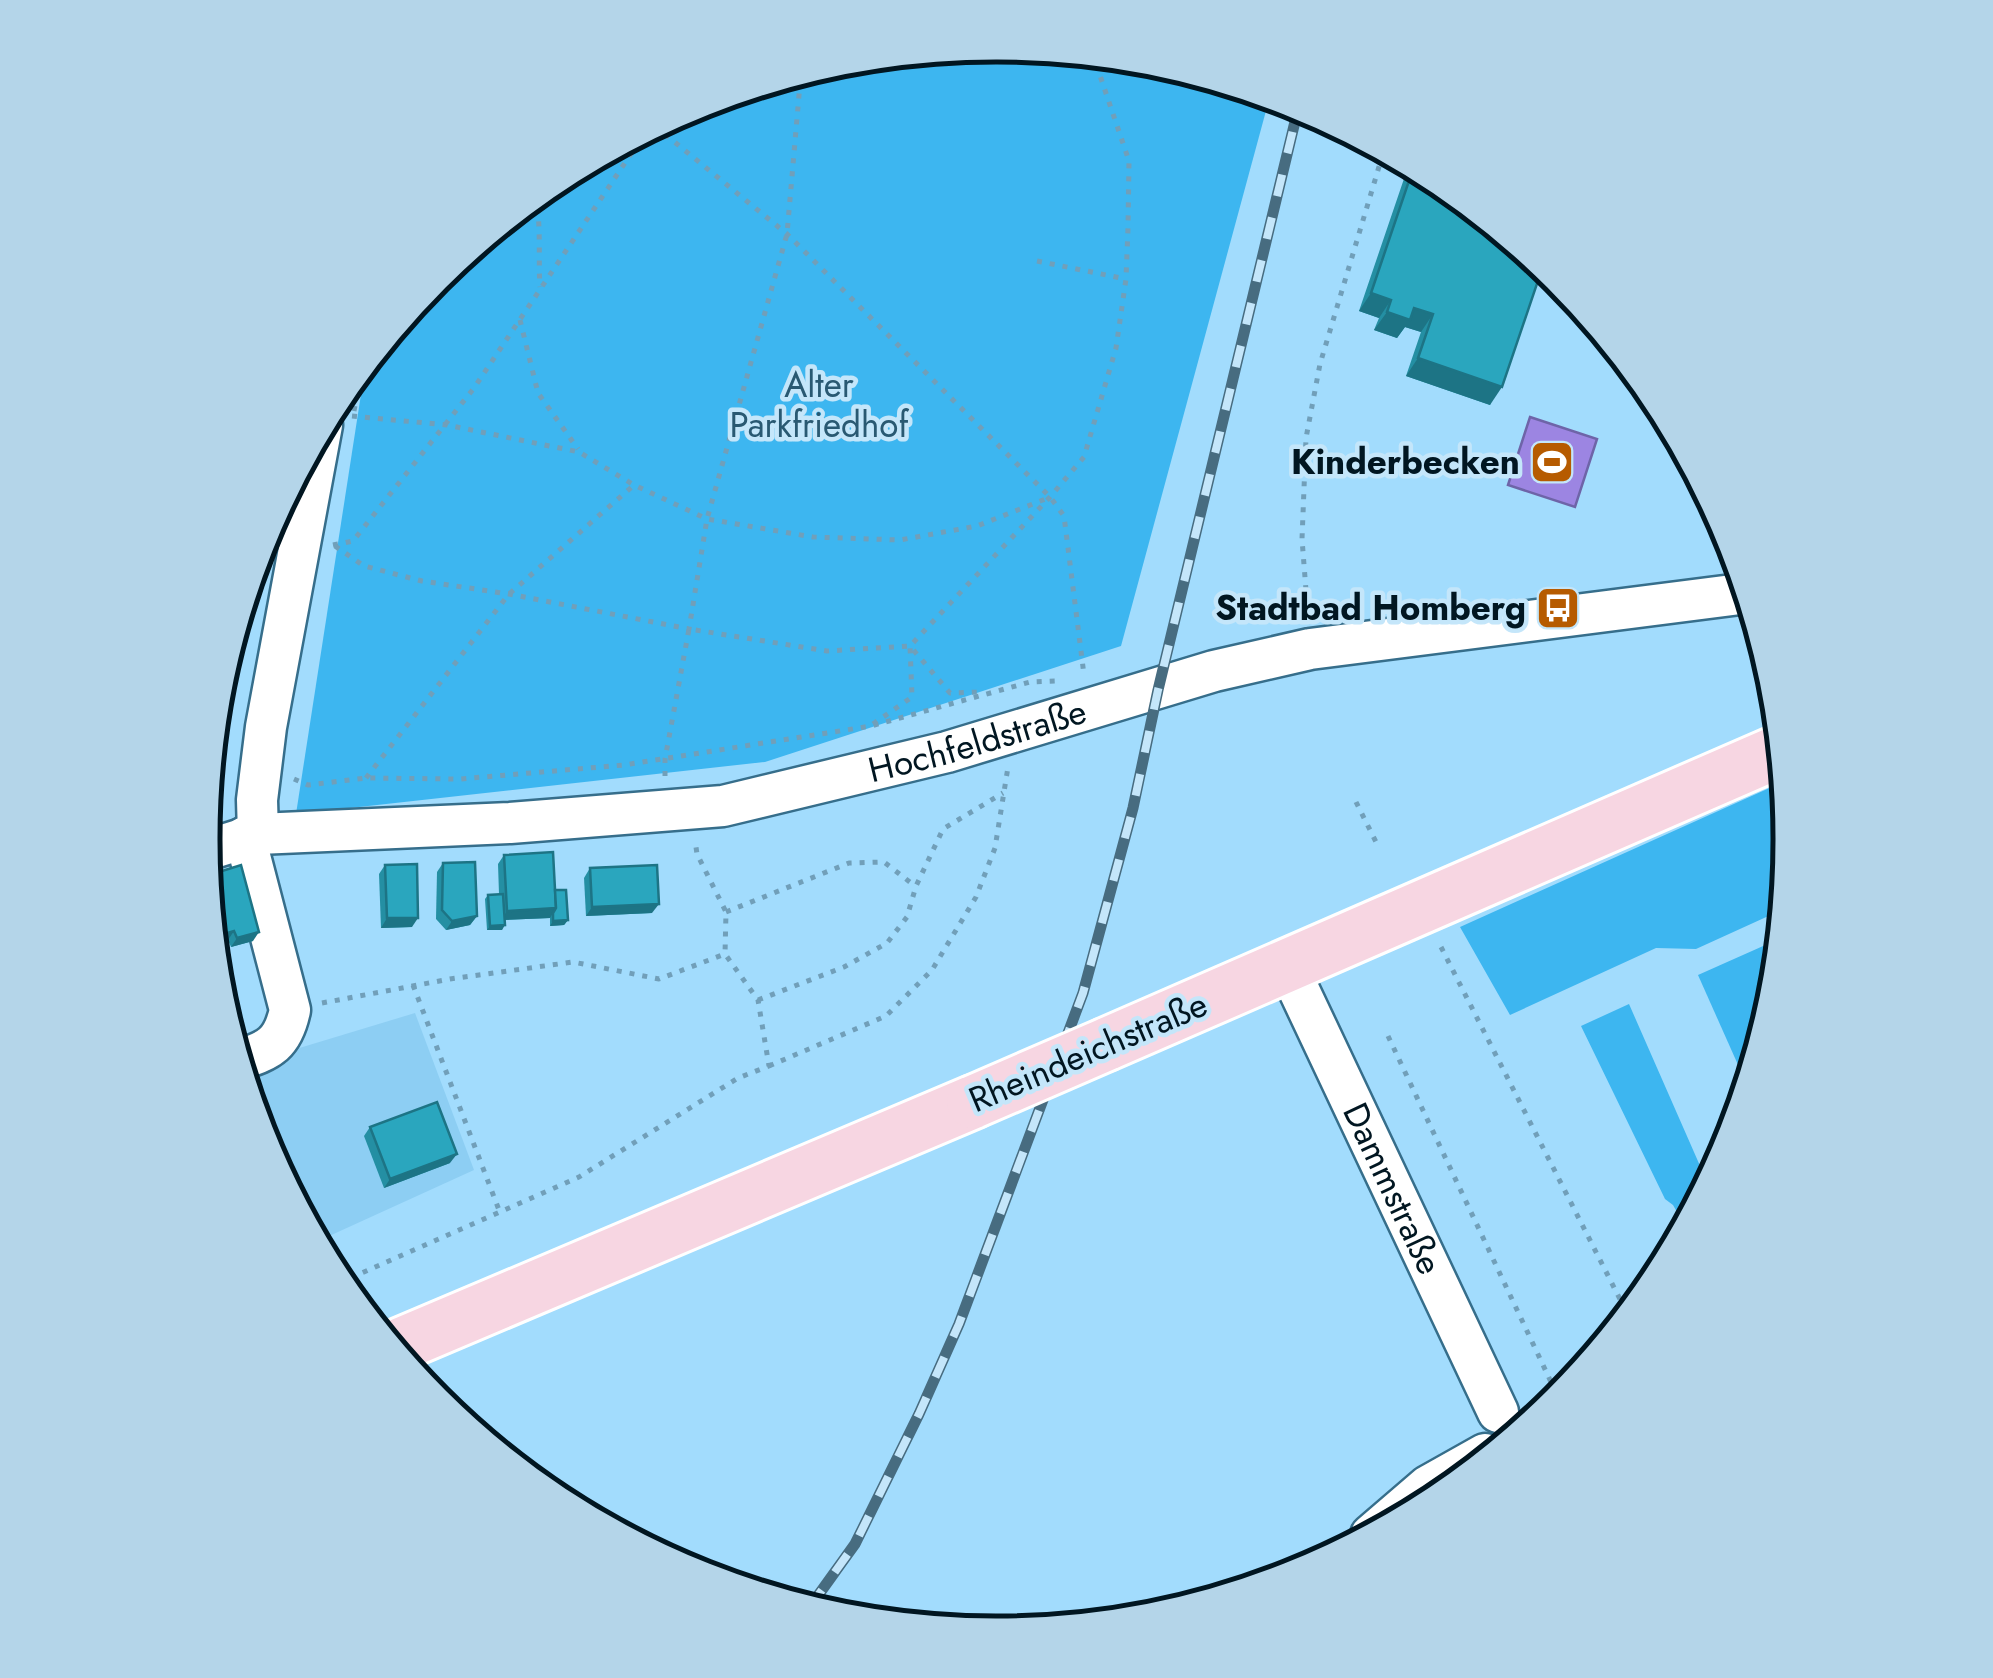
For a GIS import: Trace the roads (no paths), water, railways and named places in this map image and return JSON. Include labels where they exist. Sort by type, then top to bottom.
[{"type":"main road","name":"Rheindeichstraße","points":[[406,1342],[1288,967],[1768,756]]},
{"type":"street","points":[[251,1057],[262,1054],[286,1032],[290,1010],[252,836],[266,727],[324,451]]},
{"type":"street","name":"Hochfeldstraße","points":[[220,846],[252,836],[510,824],[723,806],[947,752],[1214,672],[1310,650],[1734,595]]},
{"type":"street","name":"Dammstraße","points":[[1288,967],[1513,1418],[1482,1425],[1479,1434],[1483,1444]]},
{"type":"railway","points":[[819,1595],[855,1544],[959,1324],[1083,993],[1133,808],[1295,122]]},
{"type":"place","name":"Kinderbecken","points":[[1552,462]]},
{"type":"place","name":"Stadtbad Homberg","points":[[1558,608]]},
{"type":"park label","name":"Alter Parkfriedhof","points":[[819,405]]}]
